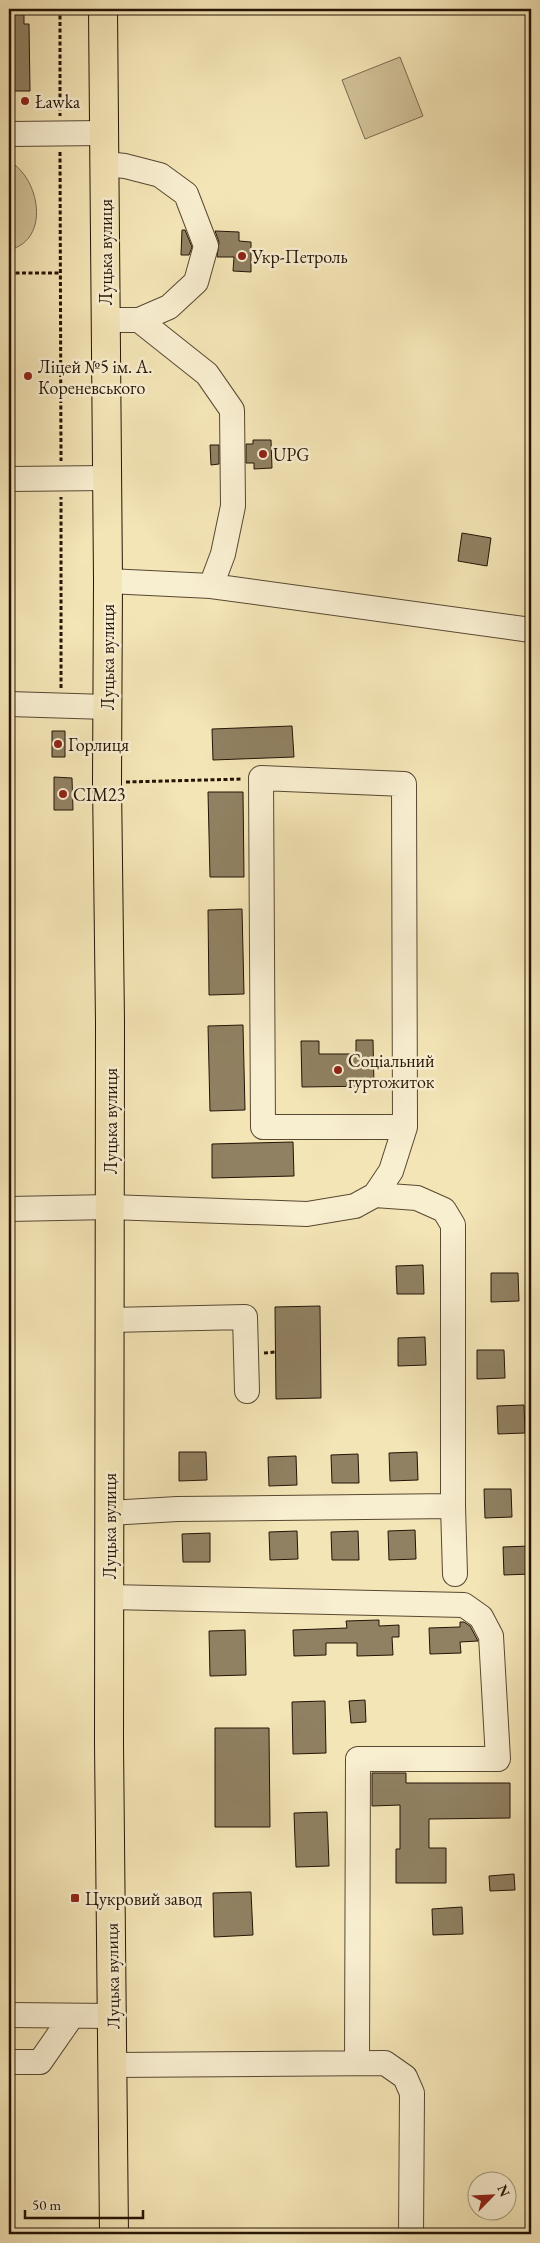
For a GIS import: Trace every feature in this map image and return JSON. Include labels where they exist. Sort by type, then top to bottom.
[{"type":"main road","name":"Луцька вулиця","points":[[103,9],[108,581],[107,783],[110,1022],[109,1597],[114,2234]]},
{"type":"street","points":[[9,134],[104,133]]},
{"type":"street","points":[[105,164],[125,166],[160,175],[186,194],[206,246],[196,282],[169,308],[139,320],[105,320]]},
{"type":"street","points":[[139,320],[207,374],[232,410],[233,506],[222,554],[211,586]]},
{"type":"street","points":[[9,479],[107,478]]},
{"type":"street","points":[[108,581],[211,586],[531,630]]},
{"type":"street","points":[[9,704],[107,707]]},
{"type":"street","points":[[9,1209],[110,1208],[307,1214],[354,1206],[375,1195],[391,1171],[405,1127],[404,784],[260,778],[263,1127],[405,1127]]},
{"type":"street","points":[[375,1195],[417,1198],[444,1210],[453,1225],[453,1506],[455,1574]]},
{"type":"street","points":[[110,1320],[245,1317],[247,1390]]},
{"type":"street","points":[[109,1513],[178,1508],[453,1506]]},
{"type":"street","points":[[109,1597],[464,1605],[481,1617],[488,1629],[491,1636],[498,1759],[358,1759],[357,2063]]},
{"type":"street","points":[[9,2015],[112,2016]]},
{"type":"street","points":[[9,2062],[40,2062],[72,2016]]},
{"type":"street","points":[[113,2065],[385,2063],[405,2076],[412,2093],[412,2234]]},
{"type":"path","points":[[60,9],[61,706]]},
{"type":"path","points":[[9,273],[61,273]]},
{"type":"path","points":[[107,783],[260,778]]},
{"type":"shaded area","points":[[400,57],[423,116],[365,139],[342,80]]},
{"type":"shaded area","points":[[9,161],[20,169],[34,194],[36,222],[31,234],[22,244],[9,250]]},
{"type":"building","points":[[9,9],[24,9],[24,24],[29,24],[30,91],[9,91]]},
{"type":"building","points":[[182,230],[185,230],[192,247],[189,255],[181,255]]},
{"type":"building","points":[[215,231],[239,232],[239,241],[251,242],[251,272],[233,271],[234,257],[217,257],[219,242]]},
{"type":"building","name":"UPG","points":[[253,440],[271,440],[272,468],[254,469],[254,463],[246,463],[246,444],[253,444]]},
{"type":"building","points":[[210,445],[219,445],[219,464],[211,465]]},
{"type":"building","points":[[462,533],[491,538],[487,566],[458,561]]},
{"type":"building","points":[[292,726],[294,757],[213,760],[212,729]]},
{"type":"building","name":"Горлиця","points":[[52,731],[65,731],[65,757],[52,757]]},
{"type":"building","name":"СІМ23","points":[[54,777],[72,778],[73,810],[54,810]]},
{"type":"building","points":[[208,792],[243,792],[244,877],[210,877]]},
{"type":"building","points":[[242,909],[244,994],[209,995],[208,910]]},
{"type":"building","points":[[243,1025],[245,1110],[210,1111],[208,1026]]},
{"type":"building","name":"Соціальний гуртожиток","points":[[356,1040],[373,1040],[374,1086],[302,1087],[301,1041],[319,1041],[319,1054],[356,1054]]},
{"type":"building","points":[[293,1142],[294,1176],[212,1178],[212,1144]]},
{"type":"building","points":[[423,1265],[424,1294],[397,1294],[396,1266]]},
{"type":"building","points":[[491,1273],[518,1273],[519,1301],[491,1302]]},
{"type":"building","points":[[320,1306],[321,1398],[276,1399],[275,1307]]},
{"type":"building","points":[[425,1337],[426,1365],[398,1366],[398,1338]]},
{"type":"building","points":[[477,1350],[504,1350],[505,1378],[477,1379]]},
{"type":"building","points":[[524,1405],[525,1433],[498,1434],[497,1406]]},
{"type":"building","points":[[179,1452],[206,1452],[207,1480],[179,1481]]},
{"type":"building","points":[[417,1452],[418,1480],[390,1481],[389,1453]]},
{"type":"building","points":[[358,1454],[359,1483],[332,1483],[331,1455]]},
{"type":"building","points":[[296,1456],[297,1485],[269,1486],[268,1457]]},
{"type":"building","points":[[484,1489],[511,1489],[512,1517],[485,1518]]},
{"type":"building","points":[[415,1530],[416,1559],[389,1560],[388,1531]]},
{"type":"building","points":[[297,1531],[298,1559],[270,1560],[269,1532]]},
{"type":"building","points":[[358,1531],[359,1560],[332,1560],[331,1532]]},
{"type":"building","points":[[210,1533],[210,1562],[183,1562],[182,1534]]},
{"type":"building","points":[[530,1546],[531,1574],[504,1575],[503,1547]]},
{"type":"building","points":[[379,1620],[379,1626],[399,1625],[399,1637],[392,1637],[393,1655],[357,1656],[357,1643],[326,1643],[326,1655],[294,1656],[293,1630],[347,1628],[346,1621]]},
{"type":"building","points":[[460,1622],[470,1626],[478,1641],[460,1642],[461,1653],[430,1654],[429,1628],[460,1627]]},
{"type":"building","points":[[245,1630],[246,1675],[210,1676],[209,1631]]},
{"type":"building","points":[[365,1700],[366,1722],[351,1723],[349,1701]]},
{"type":"building","points":[[325,1701],[326,1753],[293,1754],[292,1702]]},
{"type":"building","points":[[215,1728],[269,1728],[270,1827],[215,1827]]},
{"type":"building","points":[[372,1773],[406,1773],[406,1783],[510,1783],[510,1818],[429,1819],[429,1848],[446,1848],[446,1883],[396,1883],[396,1849],[400,1849],[400,1805],[372,1806]]},
{"type":"building","points":[[327,1812],[329,1866],[296,1867],[294,1813]]},
{"type":"building","points":[[514,1874],[515,1890],[490,1891],[489,1876]]},
{"type":"building","points":[[251,1892],[253,1935],[214,1937],[213,1893]]},
{"type":"building","points":[[462,1907],[463,1934],[433,1935],[432,1909]]},
{"type":"place","name":"Ławka","points":[[25,101]]},
{"type":"place","name":"Укр-Петроль","points":[[242,256]]},
{"type":"place","name":"Ліцей №5 ім. А. Кореневського","points":[[28,376]]},
{"type":"place","name":"UPG","points":[[263,454]]},
{"type":"place","name":"Горлиця","points":[[58,744]]},
{"type":"place","name":"СІМ23","points":[[63,794]]},
{"type":"place","name":"Соціальний гуртожиток","points":[[338,1070]]},
{"type":"place","name":"Цукровий завод","points":[[75,1898]]}]
